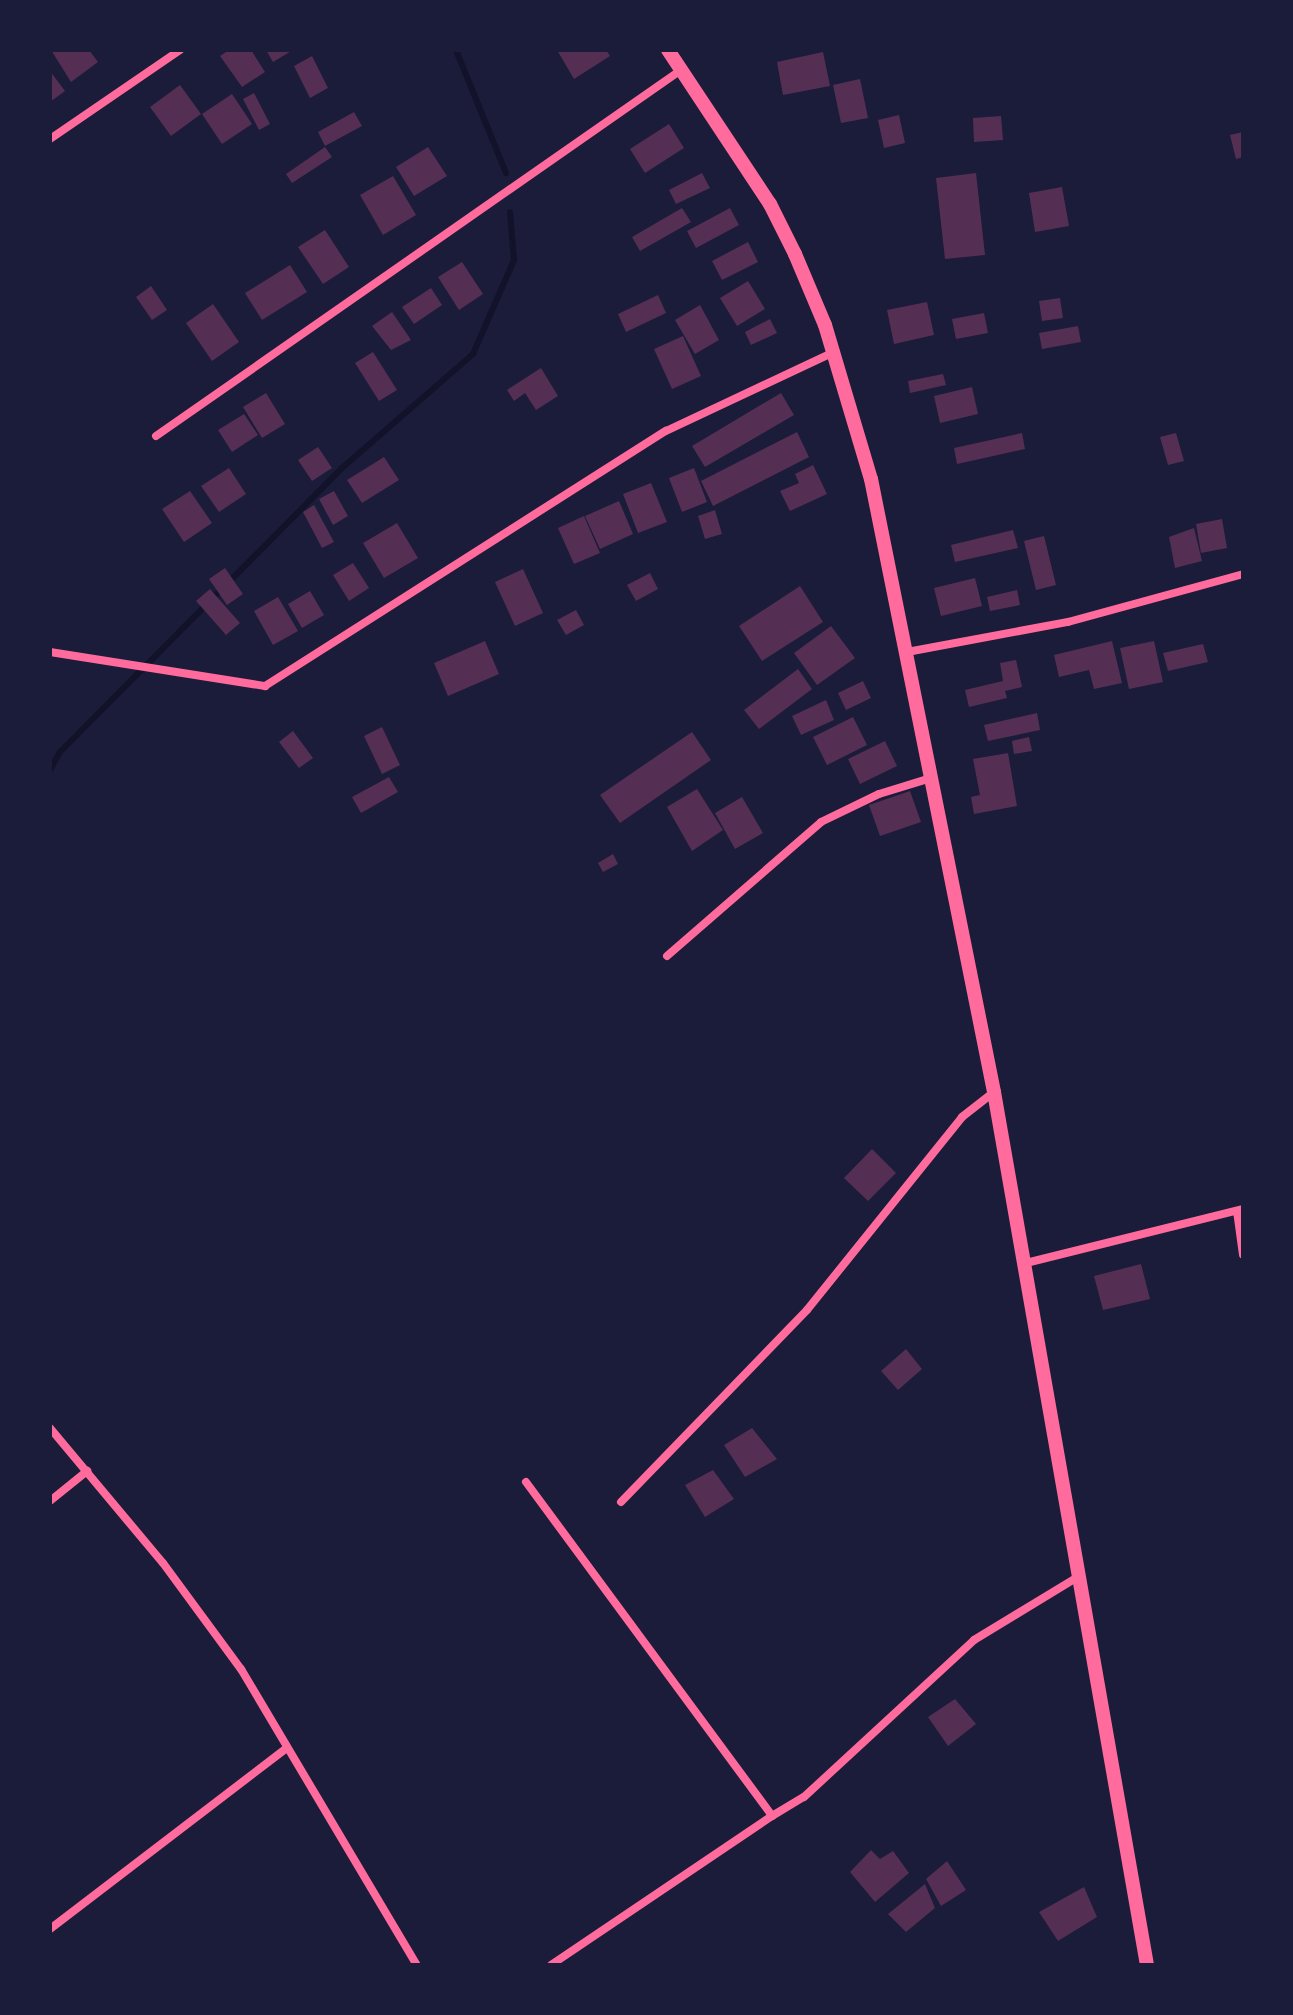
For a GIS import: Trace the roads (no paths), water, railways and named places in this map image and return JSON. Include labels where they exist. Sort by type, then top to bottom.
[{"type":"street","points":[[50,139],[180,50]]},
{"type":"street","points":[[668,50],[770,204],[834,352],[871,479],[1026,1263],[1147,1965]]},
{"type":"street","points":[[156,436],[681,70]]},
{"type":"street","points":[[50,652],[265,686],[666,431],[834,352]]},
{"type":"street","points":[[907,652],[1068,622],[1243,574]]},
{"type":"street","points":[[667,956],[821,822],[879,794],[932,778]]},
{"type":"street","points":[[621,1502],[807,1310],[962,1117],[994,1092]]},
{"type":"street","points":[[1026,1263],[1240,1210],[1243,1255]]},
{"type":"street","points":[[50,1428],[232,1658],[417,1965]]},
{"type":"street","points":[[50,1501],[87,1471]]},
{"type":"street","points":[[526,1482],[772,1816]]},
{"type":"street","points":[[551,1965],[804,1797],[974,1640],[1081,1575]]},
{"type":"street","points":[[50,1929],[287,1748]]},
{"type":"waterway","points":[[456,50],[506,173]]},
{"type":"waterway","points":[[50,770],[60,752],[342,468],[473,354],[514,260],[510,212]]}]
